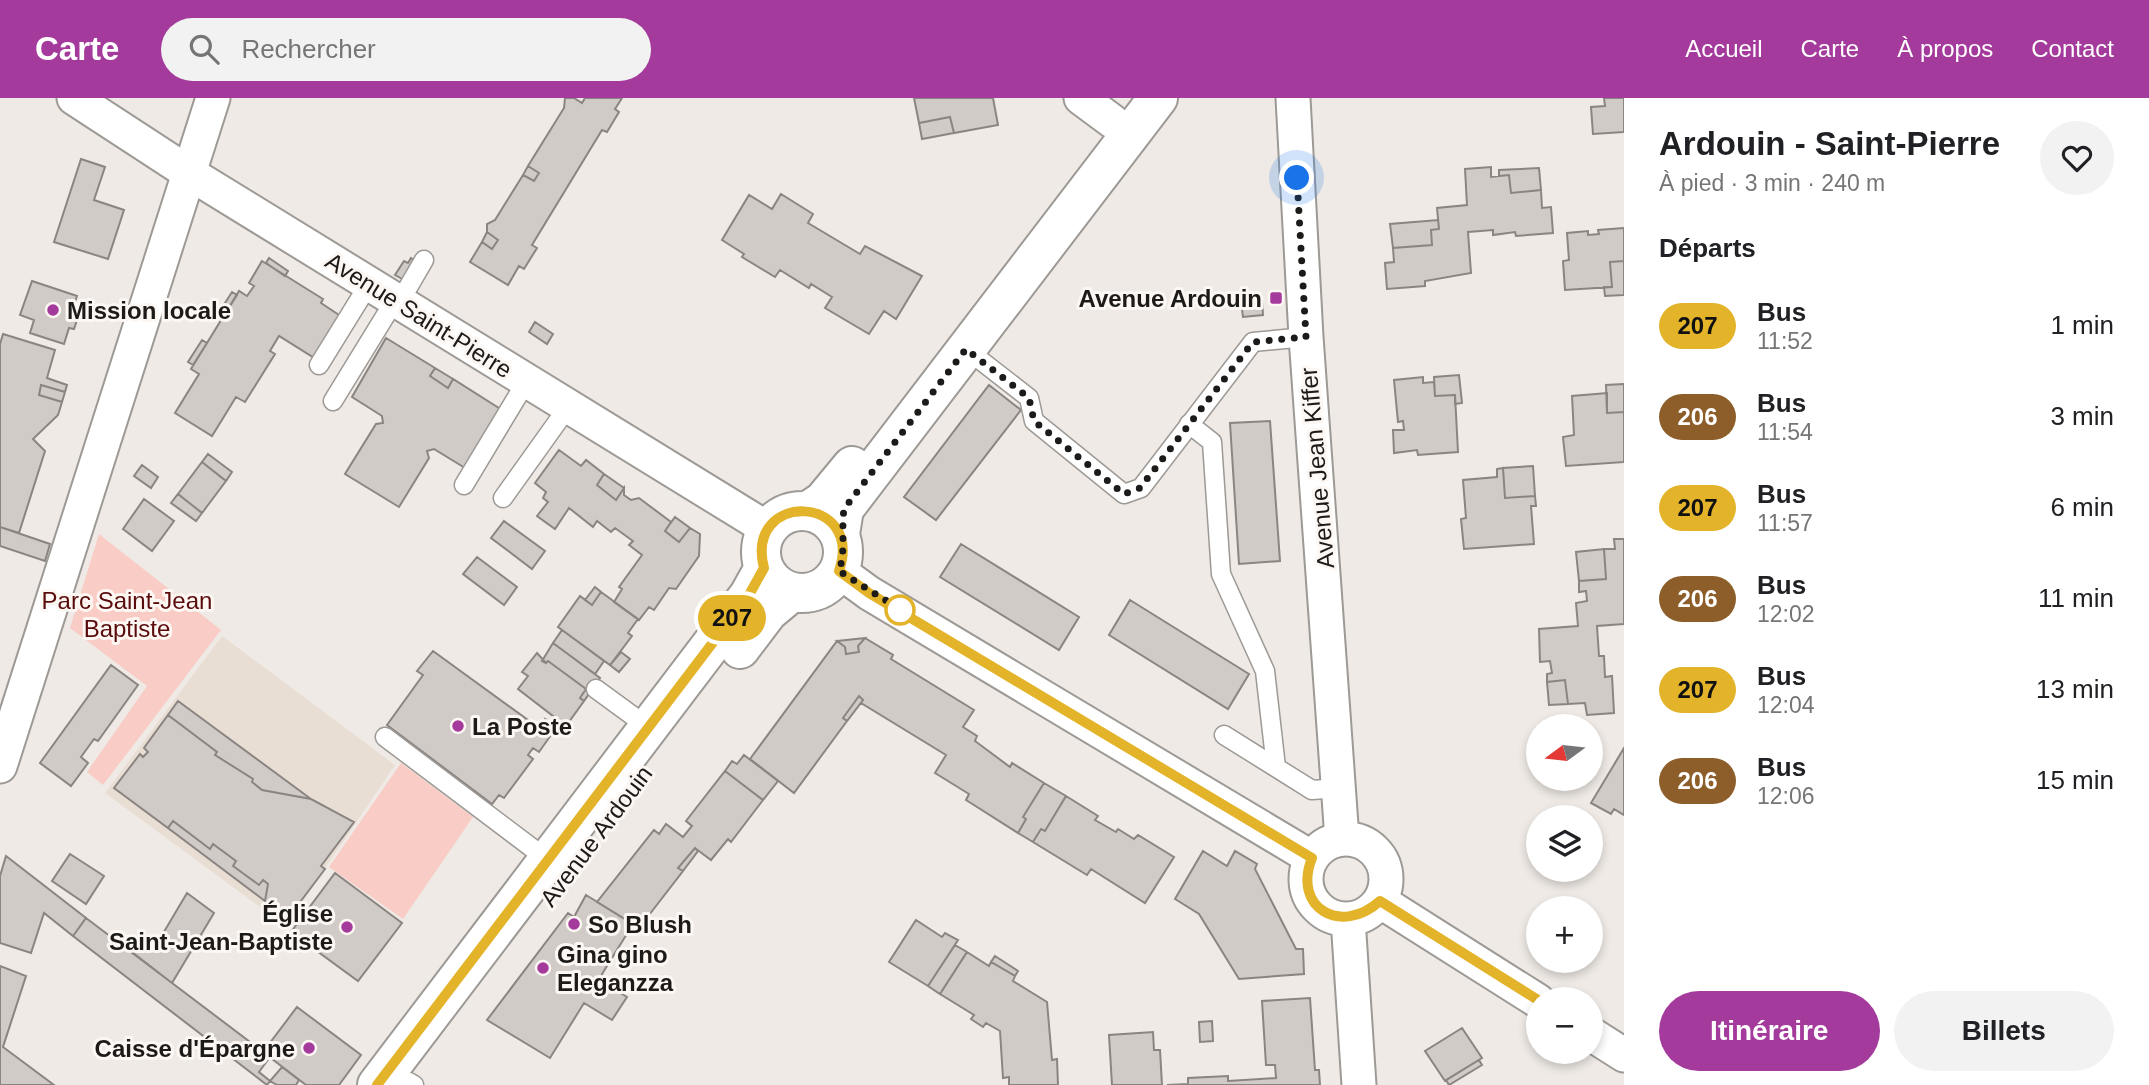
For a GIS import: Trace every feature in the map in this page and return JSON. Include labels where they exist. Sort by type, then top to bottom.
[{"type":"street","name":"Avenue Saint-Pierre","points":[[74,98],[189,173],[768,529]]},
{"type":"street","points":[[0,766],[213,98]]},
{"type":"street","points":[[808,511],[836,486],[1121,110],[1081,98]]},
{"type":"street","points":[[1158,98],[844,509],[839,552],[819,590],[778,580],[761,555],[768,529],[786,514],[808,511],[821,515],[839,552],[869,593],[1312,858]]},
{"type":"street","name":"Avenue Jean Kiffer","points":[[1293,98],[1306,337],[1342,839]]},
{"type":"street","name":"Avenue Ardouin","points":[[402,1084],[548,860],[749,595],[778,580]]},
{"type":"street","name":"Avenue Ardouin","points":[[402,1084],[768,612],[778,580]]},
{"type":"street","points":[[1342,839],[1353,839],[1370,846],[1382,861],[1386,878],[1380,901],[1367,913],[1349,919],[1324,912],[1313,900],[1307,883],[1312,858],[1322,846],[1342,839]]},
{"type":"street","points":[[1380,901],[1526,992]]},
{"type":"street","points":[[1349,919],[1359,1085]]},
{"type":"street","points":[[1603,1042],[1624,1055]]},
{"type":"lane","points":[[320,365],[425,260]]},
{"type":"lane","points":[[333,401],[388,296]]},
{"type":"lane","points":[[966,349],[1029,398],[1034,421],[1124,494],[1140,488],[1253,342],[1306,337]]},
{"type":"lane","points":[[464,485],[526,382]]},
{"type":"lane","points":[[503,498],[568,407]]},
{"type":"lane","points":[[1189,424],[1212,442],[1221,574],[1265,671],[1276,767]]},
{"type":"lane","points":[[596,689],[649,727]]},
{"type":"lane","points":[[1224,735],[1311,790],[1339,788]]},
{"type":"lane","points":[[385,737],[548,860]]},
{"type":"shaded area","points":[[222,636],[395,765],[286,926],[105,793]]},
{"type":"green space","name":"Parc Saint-Jean Baptiste","points":[[99,534],[221,630],[103,785],[87,772],[147,686],[70,628]]},
{"type":"green space","points":[[401,763],[473,817],[403,919],[329,867]]},
{"type":"building","points":[[565,98],[574,98],[582,103],[585,98],[622,98],[615,109],[619,112],[607,132],[602,130],[532,245],[537,248],[524,269],[519,266],[508,285],[470,262],[482,242],[492,249],[498,240],[487,232],[487,224],[495,220],[523,175],[534,181],[539,173],[528,166],[564,108]]},
{"type":"building","points":[[914,98],[993,98],[998,125],[954,133],[950,117],[919,123]]},
{"type":"building","points":[[1604,98],[1624,98],[1624,132],[1593,134],[1591,107],[1605,106]]},
{"type":"building","points":[[950,117],[954,133],[922,139],[919,123]]},
{"type":"building","points":[[81,159],[105,167],[94,200],[124,210],[108,259],[54,242]]},
{"type":"building","points":[[528,166],[539,173],[534,181],[523,175]]},
{"type":"building","points":[[1491,167],[1491,177],[1509,175],[1511,193],[1541,190],[1542,208],[1551,207],[1553,233],[1516,236],[1515,232],[1493,235],[1493,230],[1468,232],[1471,273],[1425,281],[1425,286],[1387,289],[1385,263],[1394,262],[1393,248],[1432,245],[1431,230],[1439,229],[1437,208],[1467,205],[1465,169]]},
{"type":"building","points":[[1539,168],[1541,190],[1511,193],[1509,175],[1499,176],[1499,170]]},
{"type":"building","points":[[781,194],[813,214],[808,223],[860,254],[865,246],[922,276],[896,319],[884,311],[869,334],[825,308],[832,297],[811,284],[809,288],[780,270],[775,277],[742,257],[744,254],[722,240],[749,195],[772,209]]},
{"type":"building","points":[[1438,220],[1439,229],[1431,230],[1432,245],[1393,248],[1390,224]]},
{"type":"building","points":[[1624,228],[1624,261],[1610,262],[1612,287],[1565,290],[1563,261],[1569,260],[1567,233],[1588,231],[1588,235],[1599,234],[1598,230]]},
{"type":"building","points":[[487,232],[498,240],[492,249],[482,242]]},
{"type":"building","points":[[269,258],[288,271],[285,276],[266,263]]},
{"type":"building","points":[[411,258],[415,261],[404,280],[395,275],[404,261],[408,263]]},
{"type":"building","points":[[262,261],[323,299],[321,303],[342,317],[316,359],[279,336],[270,351],[275,354],[245,402],[236,397],[212,436],[175,413],[199,374],[191,369],[239,291],[247,296],[254,286],[249,283]]},
{"type":"building","points":[[1624,261],[1624,295],[1605,296],[1604,287],[1612,287],[1610,262]]},
{"type":"building","points":[[32,281],[77,296],[73,308],[80,311],[74,329],[69,328],[64,344],[30,333],[34,320],[20,315]]},
{"type":"building","points":[[232,292],[237,295],[223,317],[218,314]]},
{"type":"building","points":[[1262,299],[1263,315],[1243,317],[1241,301]]},
{"type":"building","points":[[535,322],[553,334],[547,344],[529,332]]},
{"type":"building","points":[[3,334],[55,350],[47,378],[67,385],[65,392],[41,385],[39,395],[62,402],[58,415],[33,439],[45,451],[19,533],[0,527],[0,344]]},
{"type":"building","points":[[386,338],[435,368],[430,376],[448,388],[453,379],[502,410],[465,468],[434,449],[427,451],[429,458],[399,507],[345,474],[376,424],[383,423],[382,416],[352,397]]},
{"type":"building","points":[[202,340],[207,343],[193,365],[188,362]]},
{"type":"building","points":[[435,368],[453,379],[448,388],[430,376]]},
{"type":"building","points":[[1459,375],[1462,403],[1455,404],[1455,395],[1435,396],[1434,377]]},
{"type":"building","points":[[1423,377],[1423,383],[1434,382],[1435,396],[1455,395],[1458,452],[1418,455],[1417,450],[1394,453],[1393,430],[1404,430],[1403,421],[1398,422],[1394,380]]},
{"type":"building","points":[[1624,384],[1624,412],[1607,413],[1606,385]]},
{"type":"building","points":[[41,385],[65,392],[62,402],[39,395]]},
{"type":"building","points":[[989,385],[1021,410],[936,520],[904,497]]},
{"type":"building","points":[[1607,393],[1607,413],[1624,412],[1624,462],[1566,466],[1563,437],[1574,435],[1572,396]]},
{"type":"building","points":[[1270,421],[1280,561],[1239,564],[1230,423]]},
{"type":"building","points":[[559,450],[581,466],[586,460],[604,474],[597,485],[616,500],[624,488],[624,495],[631,500],[639,498],[671,522],[665,531],[679,542],[690,528],[700,534],[699,556],[676,589],[669,588],[654,610],[649,607],[639,620],[614,602],[622,589],[619,587],[642,555],[629,545],[633,541],[615,528],[611,532],[597,521],[593,527],[569,508],[555,529],[537,516],[548,502],[543,498],[546,492],[535,483]]},
{"type":"building","points":[[208,454],[232,472],[226,481],[202,462]]},
{"type":"building","points":[[202,462],[226,481],[202,513],[178,494]]},
{"type":"building","points":[[142,465],[158,477],[151,488],[134,476]]},
{"type":"building","points":[[1533,466],[1535,496],[1505,498],[1503,468]]},
{"type":"building","points":[[1503,468],[1505,498],[1535,496],[1536,506],[1531,506],[1534,544],[1464,549],[1461,519],[1466,518],[1463,480],[1497,477],[1497,469]]},
{"type":"building","points":[[604,474],[624,488],[616,500],[597,485]]},
{"type":"building","points":[[178,494],[202,513],[196,521],[171,503]]},
{"type":"building","points":[[144,499],[174,521],[152,551],[123,529]]},
{"type":"building","points":[[675,517],[690,528],[679,542],[665,531]]},
{"type":"building","points":[[504,521],[545,551],[532,569],[491,538]]},
{"type":"building","points":[[0,527],[50,544],[45,561],[0,546]]},
{"type":"building","points":[[1614,539],[1624,539],[1624,624],[1597,626],[1599,656],[1604,656],[1605,677],[1612,676],[1614,713],[1587,714],[1585,703],[1568,704],[1565,680],[1547,682],[1547,674],[1552,673],[1550,661],[1540,662],[1539,629],[1578,626],[1576,603],[1587,601],[1586,591],[1579,592],[1579,581],[1606,579],[1604,549],[1615,549]]},
{"type":"building","points":[[961,544],[1079,617],[1059,650],[940,577]]},
{"type":"building","points":[[1604,549],[1606,579],[1579,581],[1576,552]]},
{"type":"building","points":[[477,557],[517,587],[504,605],[463,574]]},
{"type":"building","points":[[595,587],[601,592],[592,605],[585,600]]},
{"type":"building","points":[[601,592],[638,619],[628,633],[632,636],[610,665],[558,627],[580,596],[592,605]]},
{"type":"building","points":[[1130,600],[1249,674],[1228,709],[1109,635]]},
{"type":"building","points":[[562,630],[604,661],[595,674],[553,643]]},
{"type":"building","points":[[865,638],[858,646],[859,652],[846,654],[845,647],[837,641]]},
{"type":"building","points":[[865,638],[893,655],[891,659],[974,710],[963,727],[977,736],[975,741],[1010,767],[1012,763],[1044,783],[1023,817],[1026,819],[1018,833],[966,800],[969,794],[935,773],[946,755],[861,703],[863,700],[859,696],[843,718],[847,721],[794,793],[750,759],[837,641],[845,647],[846,654],[859,652],[858,646]]},
{"type":"building","points":[[553,643],[600,678],[584,701],[580,698],[586,689],[548,661],[542,661]]},
{"type":"building","name":"La Poste","points":[[433,651],[528,720],[524,725],[534,732],[545,719],[556,728],[539,752],[533,748],[528,755],[533,759],[504,798],[499,795],[492,804],[387,725],[423,675],[417,671]]},
{"type":"building","points":[[621,652],[630,659],[619,672],[610,665]]},
{"type":"building","points":[[537,653],[546,663],[548,661],[586,689],[580,698],[584,701],[566,726],[518,689],[528,676],[522,672]]},
{"type":"building","points":[[111,665],[138,685],[98,741],[94,739],[81,757],[88,763],[71,786],[40,763]]},
{"type":"building","points":[[1565,680],[1568,704],[1549,705],[1547,682]]},
{"type":"building","points":[[859,696],[863,700],[847,721],[843,718]]},
{"type":"building","points":[[178,701],[311,799],[262,790],[252,782],[253,779],[215,755],[217,752],[168,715]]},
{"type":"building","points":[[168,715],[217,752],[215,755],[253,779],[252,782],[262,790],[311,799],[354,822],[321,866],[325,869],[288,918],[265,901],[268,884],[263,880],[259,885],[233,866],[236,861],[213,844],[210,849],[173,821],[168,828],[114,788],[140,754],[143,757],[148,752],[144,748]]},
{"type":"building","points":[[1624,748],[1624,815],[1614,809],[1611,814],[1603,810],[1603,805],[1591,803],[1598,791],[1603,791],[1603,783]]},
{"type":"building","points":[[744,755],[778,781],[763,800],[725,771],[732,761],[737,764]]},
{"type":"building","points":[[725,771],[763,800],[731,842],[728,839],[711,860],[695,848],[678,868],[683,871],[639,928],[597,902],[654,830],[659,834],[666,824],[683,837],[692,826],[686,821]]},
{"type":"building","points":[[1044,783],[1066,796],[1045,831],[1041,829],[1033,842],[1018,833],[1026,819],[1023,817]]},
{"type":"building","points":[[1066,796],[1098,816],[1095,820],[1116,832],[1118,829],[1134,839],[1138,835],[1174,857],[1145,903],[1091,869],[1087,875],[1033,842],[1041,829],[1045,831]]},
{"type":"building","points":[[173,821],[210,849],[213,844],[236,861],[233,866],[259,885],[263,880],[268,884],[265,901],[168,828]]},
{"type":"building","points":[[695,848],[698,851],[683,871],[678,868]]},
{"type":"building","points":[[1203,851],[1227,866],[1235,851],[1257,864],[1255,869],[1296,949],[1303,949],[1304,974],[1239,979],[1199,914],[1175,899]]},
{"type":"building","points":[[70,854],[104,876],[86,904],[52,881]]},
{"type":"building","points":[[6,856],[86,918],[73,936],[44,913],[31,953],[0,943],[0,876]]},
{"type":"building","name":"Église Saint-Jean-Baptiste","points":[[335,873],[402,923],[358,981],[291,932]]},
{"type":"building","points":[[187,893],[214,913],[172,983],[132,952],[144,934],[158,942]]},
{"type":"building","points":[[586,895],[633,924],[602,974],[606,984],[627,997],[612,1020],[584,1003],[550,1058],[487,1020],[568,913],[574,917]]},
{"type":"building","points":[[86,918],[270,1057],[259,1072],[270,1081],[267,1085],[73,936]]},
{"type":"building","points":[[916,920],[942,937],[945,933],[958,940],[928,986],[889,962]]},
{"type":"building","points":[[955,945],[967,952],[940,994],[928,986]]},
{"type":"building","points":[[967,952],[989,966],[991,962],[1015,976],[1013,981],[1047,1002],[1052,1060],[1057,1059],[1058,1085],[1009,1085],[1009,1077],[1003,1078],[1000,1031],[986,1023],[983,1027],[971,1019],[974,1015],[940,994]]},
{"type":"building","points":[[995,956],[1018,971],[1015,976],[991,962]]},
{"type":"building","points":[[0,966],[26,976],[3,1047],[54,1085],[0,1085]]},
{"type":"building","points":[[1310,998],[1315,1070],[1319,1070],[1320,1085],[1167,1085],[1188,1084],[1188,1078],[1228,1076],[1228,1081],[1276,1078],[1275,1065],[1266,1065],[1262,1001]]},
{"type":"building","name":"Caisse d'Épargne","points":[[297,1007],[361,1055],[339,1085],[306,1085],[263,1052]]},
{"type":"building","points":[[1212,1021],[1213,1041],[1200,1042],[1199,1022]]},
{"type":"building","points":[[1462,1028],[1482,1058],[1445,1081],[1425,1051]]},
{"type":"building","points":[[1153,1032],[1154,1050],[1160,1050],[1162,1085],[1112,1085],[1109,1035]]},
{"type":"building","points":[[1479,1060],[1482,1065],[1449,1085],[1446,1080]]},
{"type":"building","points":[[282,1067],[299,1080],[296,1085],[277,1085],[270,1081]]},
{"type":"bus line","name":"207","points":[[377,1085],[749,595],[764,568],[762,541],[768,529],[776,520],[796,511],[821,515],[832,523],[840,534],[843,546],[839,571],[869,593],[1312,858],[1307,871],[1307,883],[1313,900],[1324,912],[1337,918],[1349,919],[1367,913],[1380,901],[1526,992]]},
{"type":"place","name":"Avenue Ardouin","points":[[1276,298]]},
{"type":"place","name":"Mission locale","points":[[53,310]]},
{"type":"place","name":"La Poste","points":[[458,726]]},
{"type":"place","name":"So Blush","points":[[574,924]]},
{"type":"place","name":"Église Saint-Jean-Baptiste","points":[[347,927]]},
{"type":"place","name":"Gina gino Eleganzza","points":[[543,968]]},
{"type":"place","name":"Caisse d'Épargne","points":[[309,1048]]},
{"type":"route","points":[[900,610],[909,615],[869,593],[839,571],[843,559],[840,534],[844,509],[966,349],[1029,398],[1034,421],[1124,494],[1140,488],[1253,342],[1306,337],[1297,178]]}]
